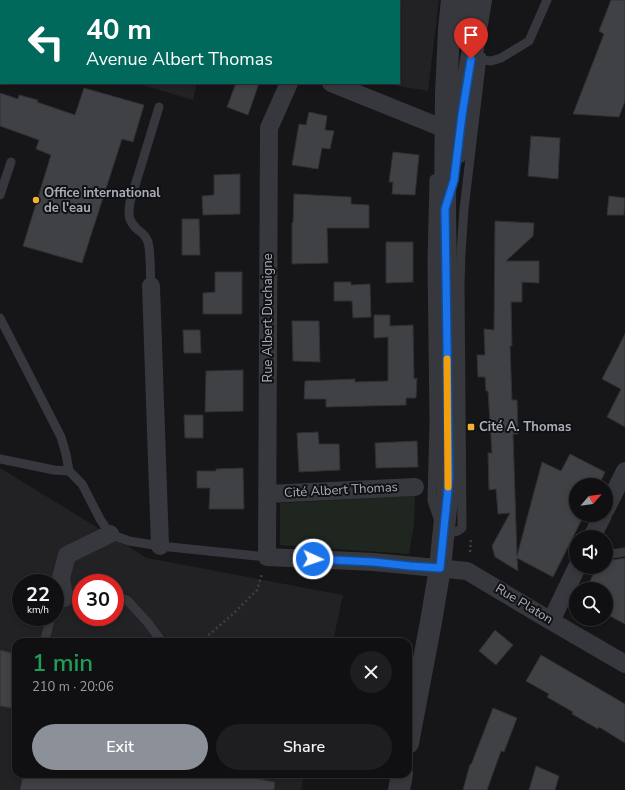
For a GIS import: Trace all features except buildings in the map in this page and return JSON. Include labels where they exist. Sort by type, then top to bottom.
[{"type":"street","points":[[412,722],[440,568],[449,479],[445,209],[438,123],[446,94],[452,0]]},
{"type":"street","points":[[445,209],[454,180],[462,115],[481,33],[471,25],[468,20],[464,9],[463,0]]},
{"type":"street","name":"Rue Albert Duchaigne","points":[[267,557],[269,128],[289,84]]},
{"type":"street","points":[[334,84],[438,123]]},
{"type":"street","points":[[151,286],[160,546]]},
{"type":"street","points":[[613,495],[625,471]]},
{"type":"street","name":"Cité Albert Thomas","points":[[267,494],[415,487]]},
{"type":"street","points":[[63,574],[67,555],[110,534]]},
{"type":"street","name":"Rue Platon","points":[[267,557],[374,562],[467,571],[625,664]]},
{"type":"street","points":[[550,621],[574,574]]},
{"type":"street","points":[[399,790],[401,778]]},
{"type":"lane","points":[[438,123],[439,64],[446,0]]},
{"type":"lane","points":[[481,33],[491,61],[501,58],[529,41],[547,0]]},
{"type":"lane","points":[[435,170],[432,262],[434,422],[432,501],[443,536],[458,531],[462,528],[461,253],[481,33]]},
{"type":"lane","points":[[151,286],[148,244],[144,235],[130,220],[128,212],[159,107]]},
{"type":"lane","points":[[0,195],[11,162]]},
{"type":"lane","points":[[0,318],[61,437],[69,471],[82,484],[100,519],[110,534],[129,541],[160,546],[267,557]]},
{"type":"lane","points":[[0,459],[54,470],[69,471]]},
{"type":"lane","points":[[613,554],[625,552]]},
{"type":"lane","points":[[124,599],[127,600],[148,623],[159,638]]},
{"type":"lane","points":[[45,638],[49,626]]},
{"type":"path","points":[[206,638],[235,612],[256,590],[267,557]]},
{"type":"shaded area","points":[[400,0],[439,0],[428,91],[387,84],[400,84]]},
{"type":"shaded area","points":[[139,84],[197,84],[193,100]]},
{"type":"shaded area","points":[[0,468],[147,558],[343,595],[334,638],[12,638],[12,778],[303,778],[301,790],[0,790]]},
{"type":"shaded area","points":[[415,496],[414,524],[409,554],[280,545],[280,503]]},
{"type":"slow traffic","points":[[447,359],[448,487]]},
{"type":"place","name":"Office international de l'eau","points":[[36,200]]},
{"type":"place","name":"Cité A. Thomas","points":[[471,427]]},
{"type":"route","points":[[313,559],[374,562],[440,568],[449,479],[445,209],[454,180],[471,59]]}]
